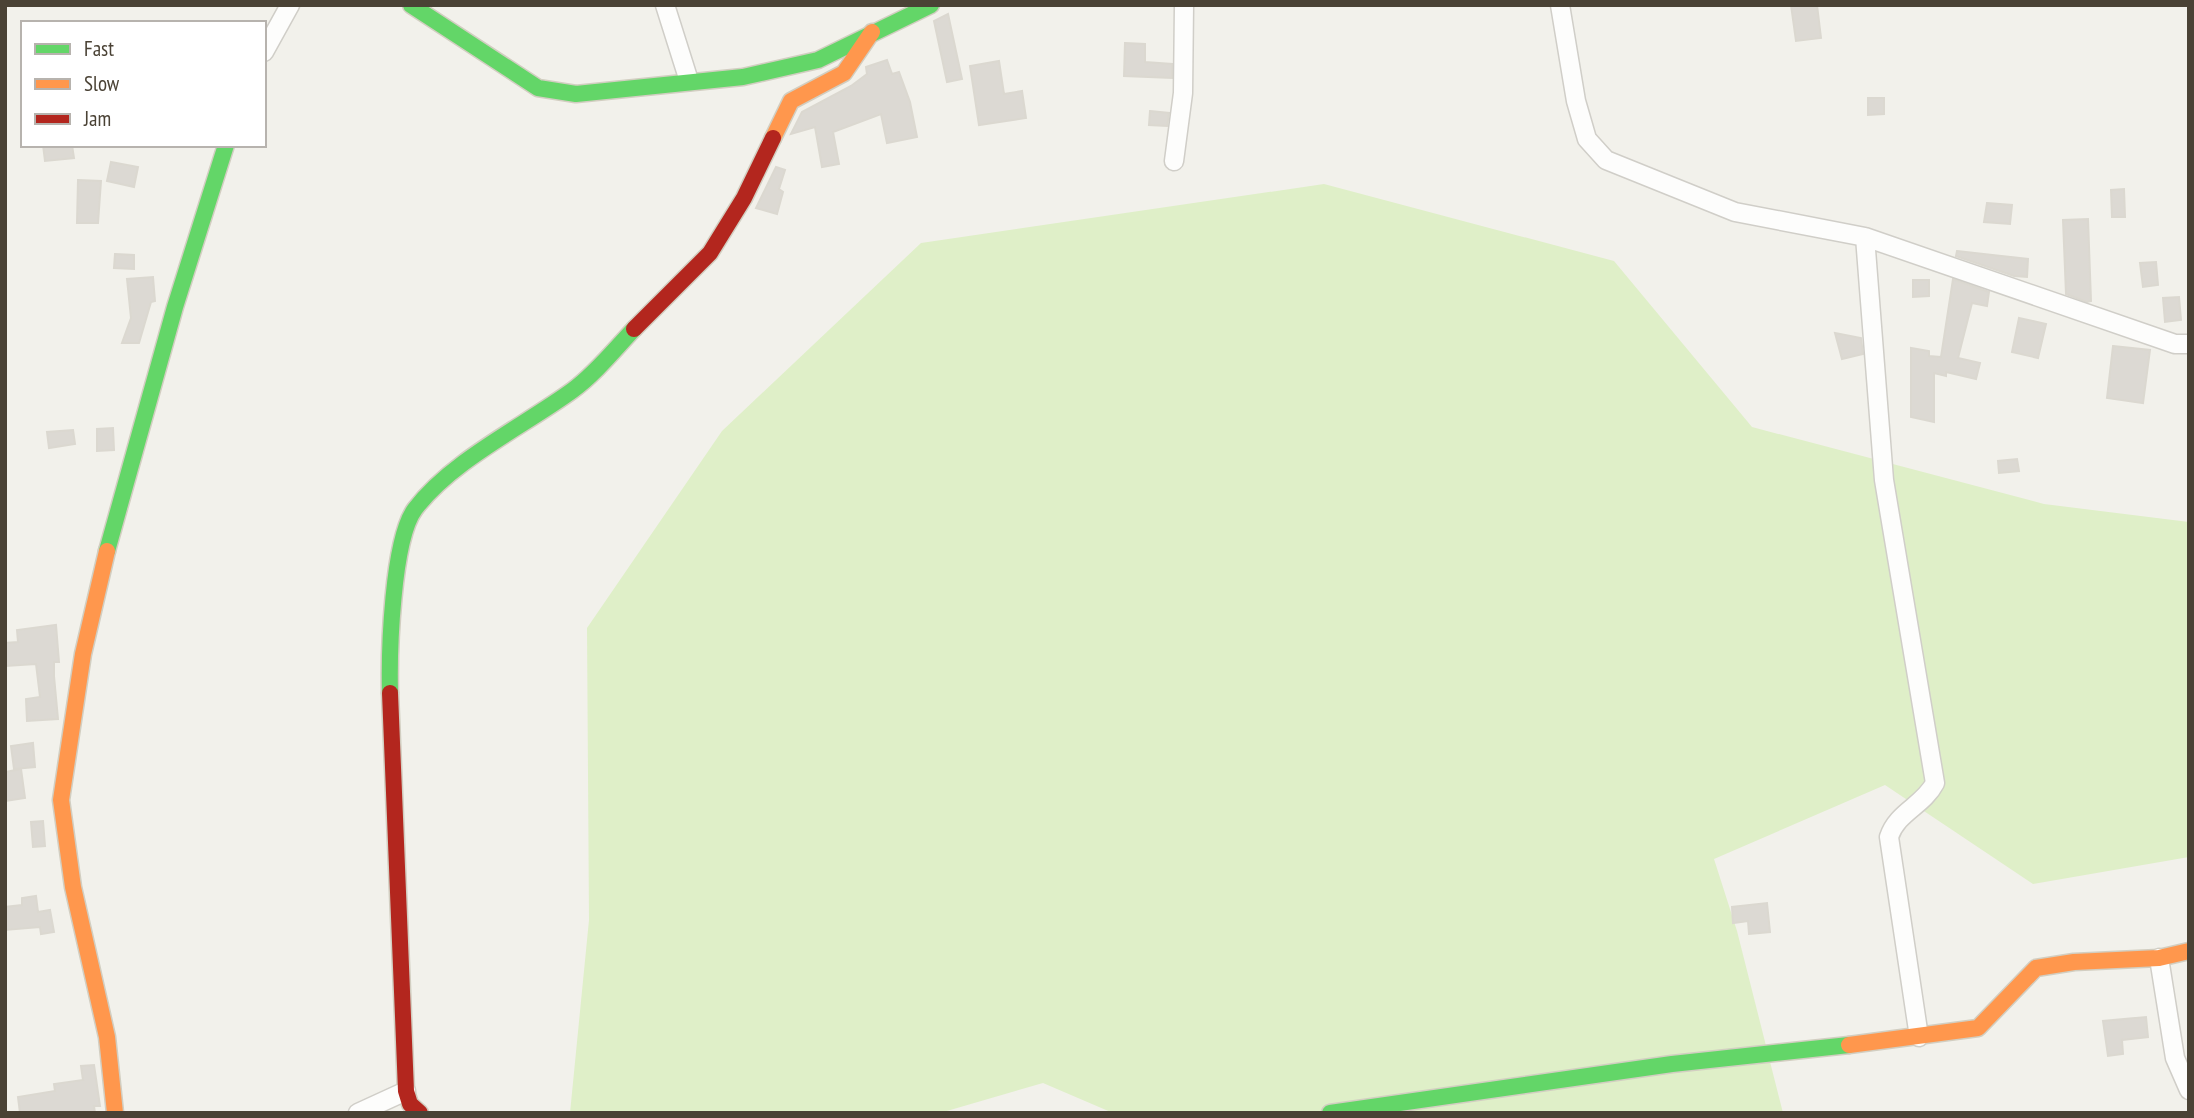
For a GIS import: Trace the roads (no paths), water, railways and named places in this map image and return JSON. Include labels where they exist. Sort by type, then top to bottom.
[{"type":"street","points":[[266,48],[290,5]]},
{"type":"street","points":[[411,5],[538,88],[576,94],[743,77],[818,60],[931,5]]},
{"type":"street","points":[[665,5],[689,81]]},
{"type":"street","points":[[1174,160],[1183,93],[1184,5]]},
{"type":"street","points":[[1560,5],[1576,101],[1587,139],[1606,160],[1735,212],[1865,237],[2175,344],[2189,345]]},
{"type":"street","points":[[419,1113],[410,1104],[407,1091],[389,664],[400,548],[414,510],[449,475],[576,388],[710,253],[744,198],[791,101],[844,73],[872,33]]},
{"type":"street","points":[[115,1113],[115,1084],[104,1016],[79,912],[61,810],[78,673],[103,568],[181,280],[225,147]]},
{"type":"street","points":[[1865,237],[1884,480],[1936,783],[1928,796],[1893,824],[1889,837],[1920,1037]]},
{"type":"street","points":[[1331,1113],[1672,1064],[1783,1055],[1978,1028],[2036,968],[2074,962],[2159,958],[2189,951]]},
{"type":"street","points":[[2159,958],[2175,1058],[2189,1090]]},
{"type":"street","points":[[358,1113],[407,1091]]}]
